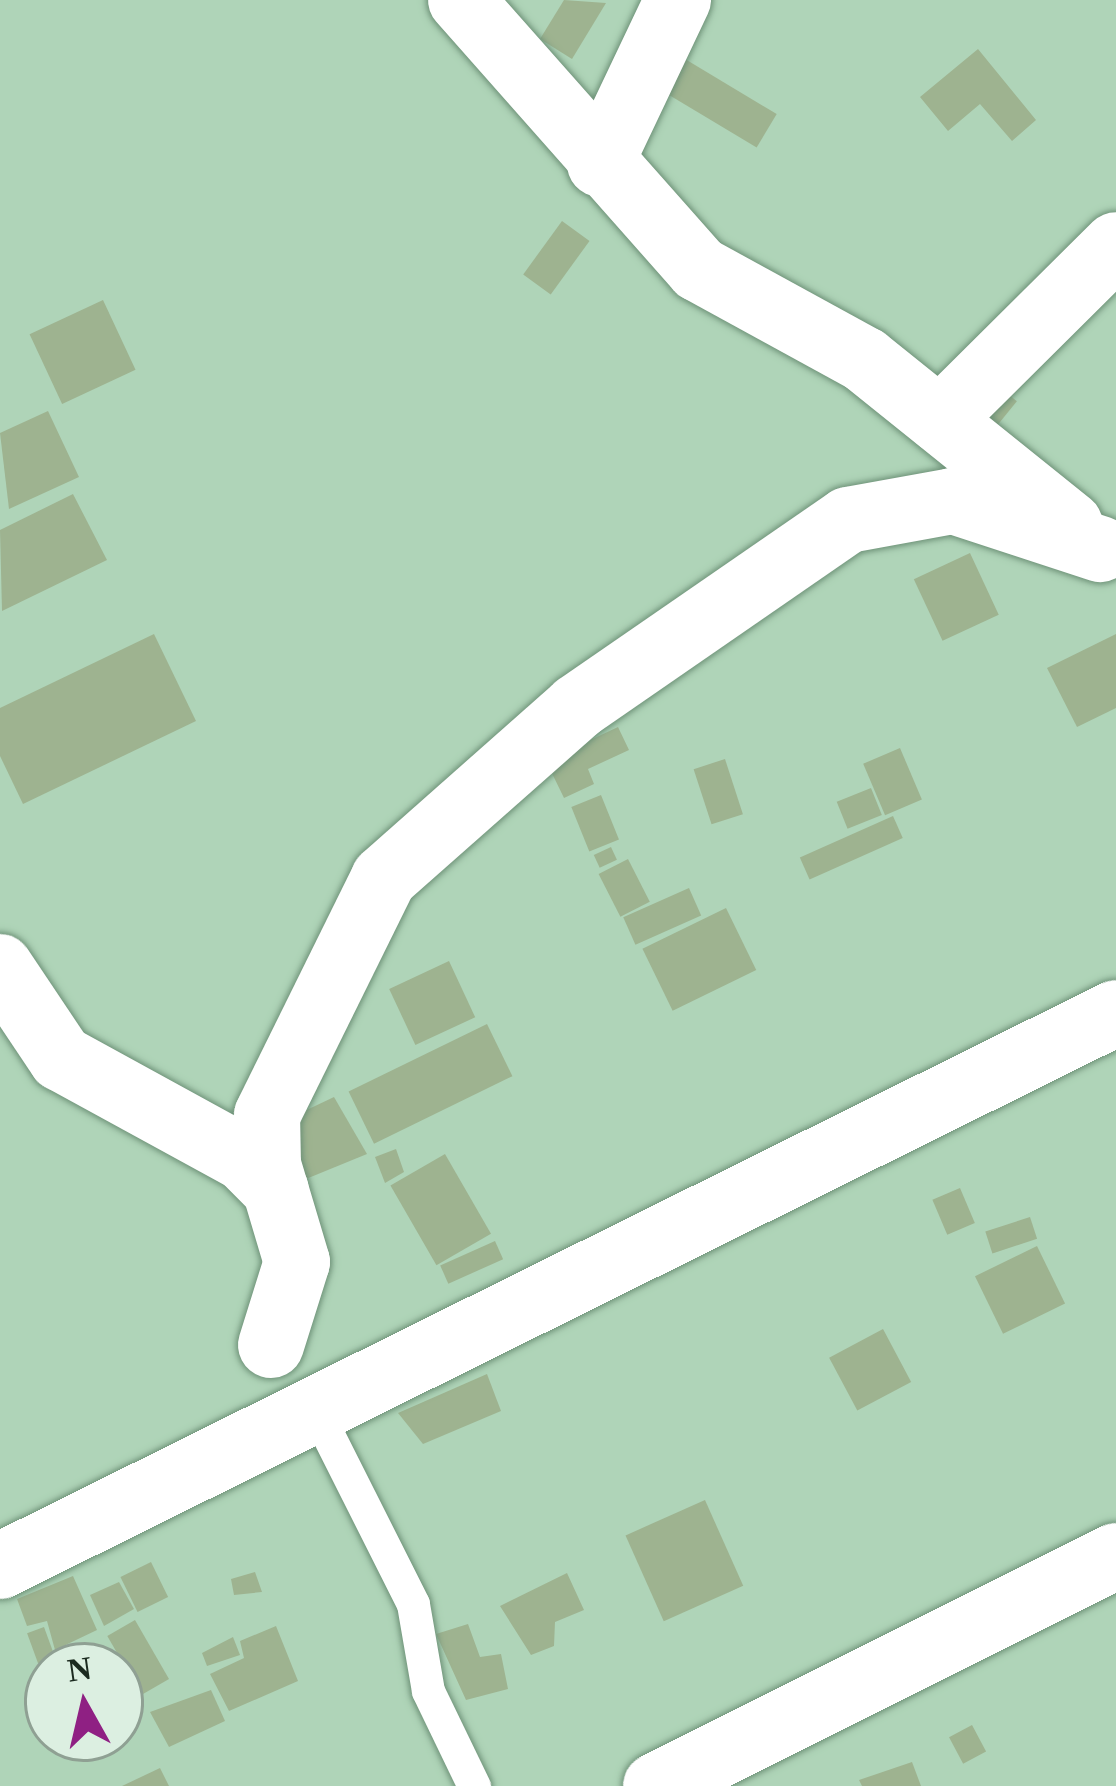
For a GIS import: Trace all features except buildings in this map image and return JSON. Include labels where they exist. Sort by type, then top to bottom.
[{"type":"street","points":[[460,0],[600,164],[699,269],[865,360],[1108,556]]},
{"type":"street","points":[[600,164],[678,0]]},
{"type":"street","points":[[940,420],[1116,245]]},
{"type":"street","points":[[271,1345],[297,1262],[276,1190],[268,1115],[281,1072],[383,878],[577,707],[848,520],[953,501],[1108,556]]},
{"type":"street","points":[[0,967],[61,1058],[244,1158],[276,1190]]},
{"type":"street","points":[[0,1566],[1116,1012]]},
{"type":"street","points":[[656,1786],[1116,1556]]},
{"type":"lane","points":[[315,1409],[412,1604],[428,1691],[475,1786]]}]
